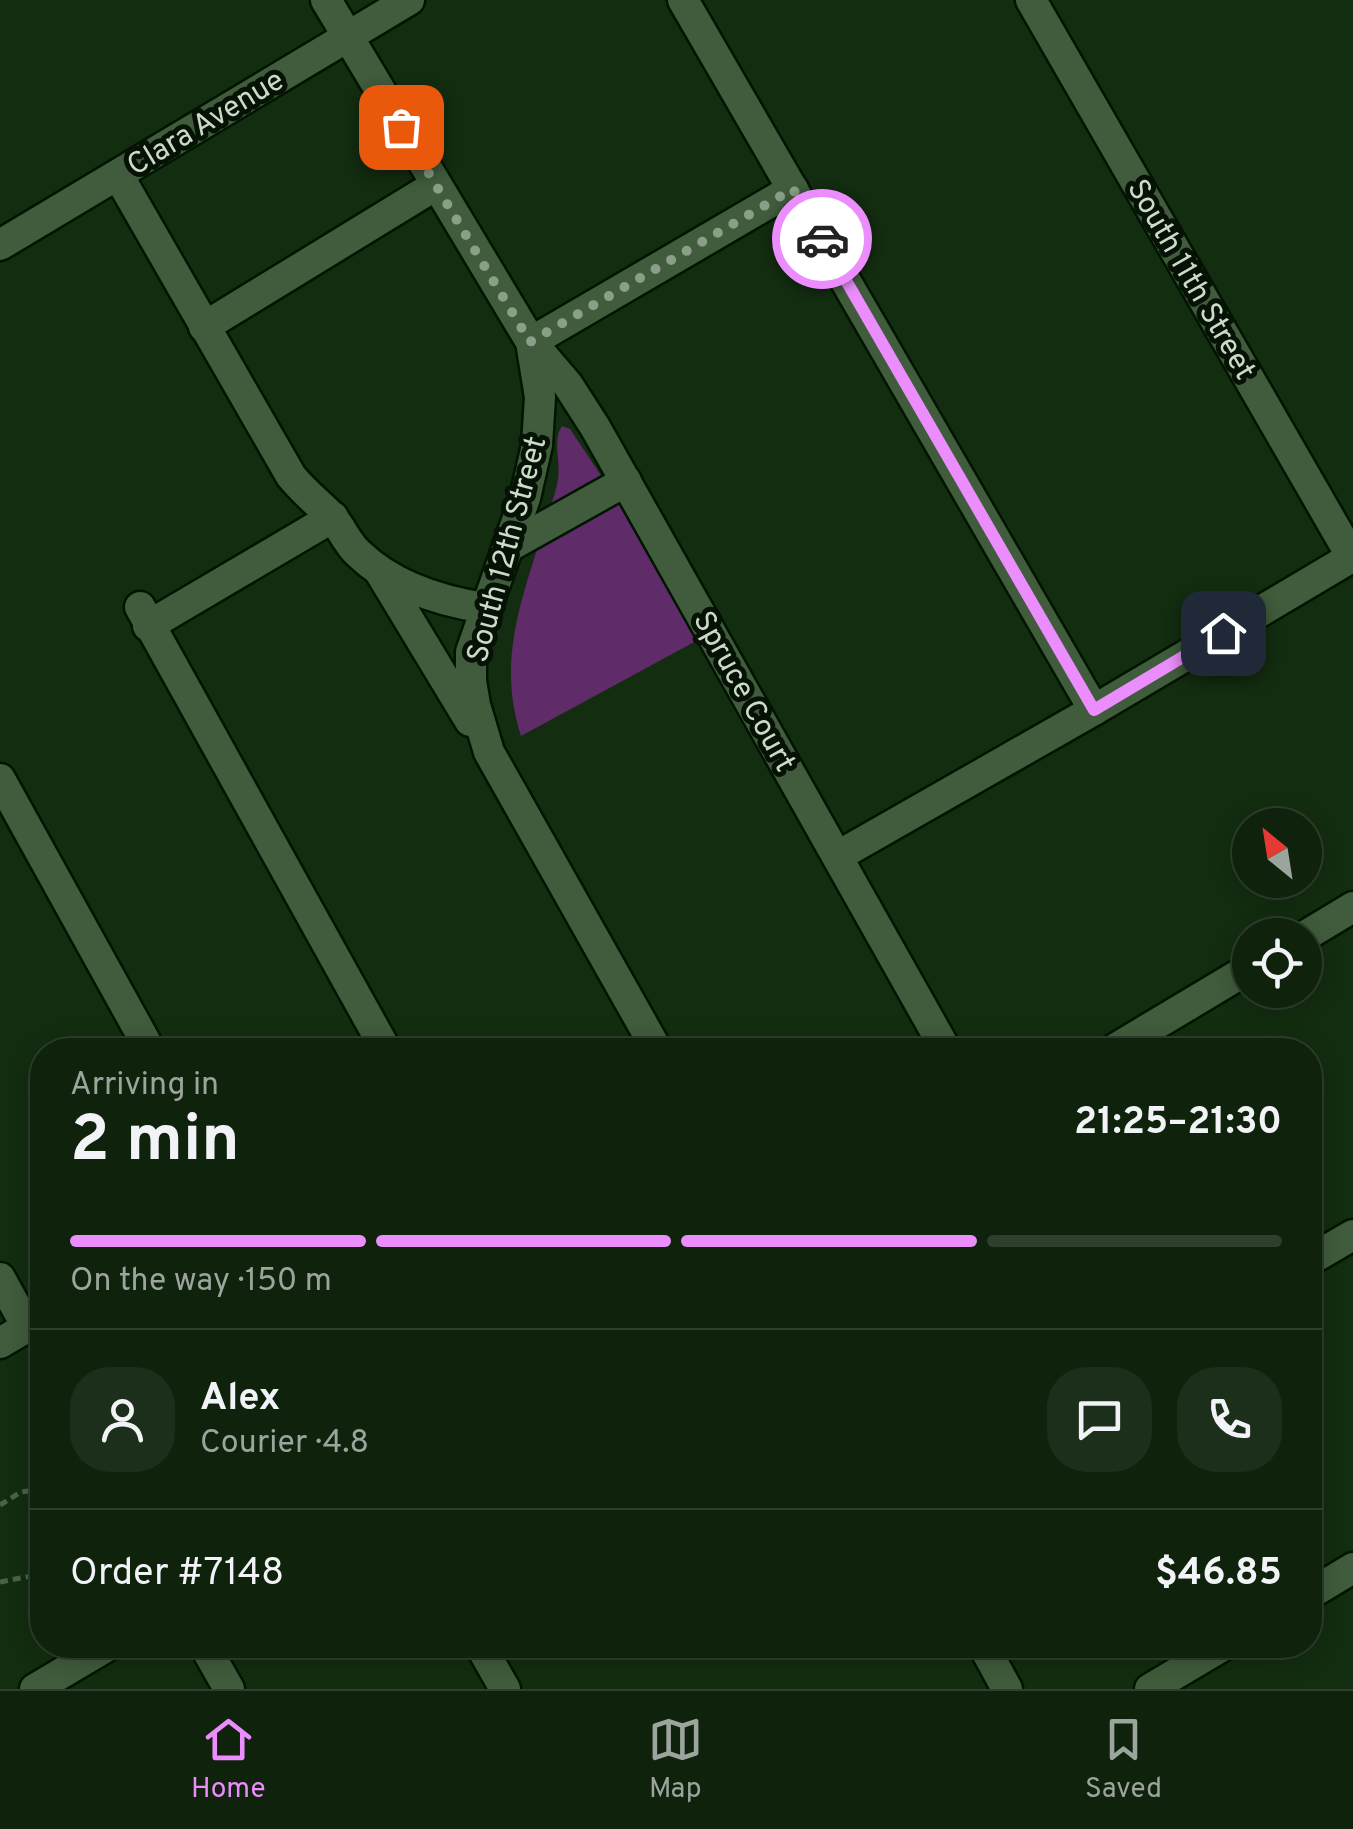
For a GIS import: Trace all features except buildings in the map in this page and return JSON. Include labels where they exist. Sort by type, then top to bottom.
[{"type":"street","name":"South 12th Street","points":[[326,0],[530,342],[539,388],[540,422],[528,486],[472,652],[471,680],[489,752],[650,1038]]},
{"type":"street","name":"Clara Avenue","points":[[0,245],[410,0]]},
{"type":"street","points":[[682,0],[1094,710]]},
{"type":"street","name":"South 11th Street","points":[[1030,0],[1352,558]]},
{"type":"street","points":[[118,174],[291,476],[333,518],[355,551],[378,570],[423,594],[486,608]]},
{"type":"street","points":[[204,327],[436,185]]},
{"type":"street","points":[[530,342],[793,189]]},
{"type":"street","name":"Spruce Court","points":[[530,342],[574,394],[626,482],[939,1038]]},
{"type":"street","points":[[510,546],[626,482]]},
{"type":"street","points":[[333,518],[144,616],[379,1038]]},
{"type":"street","points":[[838,856],[1352,558]]},
{"type":"street","points":[[378,570],[489,752]]},
{"type":"street","points":[[0,779],[143,1038]]},
{"type":"street","points":[[1322,926],[1353,907]]},
{"type":"street","points":[[1133,1038],[1232,979]]},
{"type":"street","points":[[1322,1253],[1353,1235]]},
{"type":"street","points":[[0,1278],[27,1327],[0,1344]]},
{"type":"street","points":[[1322,1587],[1353,1568]]},
{"type":"street","points":[[34,1689],[87,1658]]},
{"type":"street","points":[[211,1658],[229,1689]]},
{"type":"street","points":[[487,1658],[505,1689]]},
{"type":"street","points":[[991,1658],[1007,1689]]},
{"type":"street","points":[[1150,1689],[1202,1658]]},
{"type":"path","points":[[0,1505],[30,1491]]},
{"type":"path","points":[[0,1582],[30,1576]]},
{"type":"shaded area","points":[[562,426],[570,429],[632,522],[696,641],[521,736],[511,681],[515,628],[557,485]]},
{"type":"way so far","points":[[401,127],[530,342],[793,189],[822,239]]},
{"type":"route","points":[[822,239],[1094,710],[1223,633]]}]
